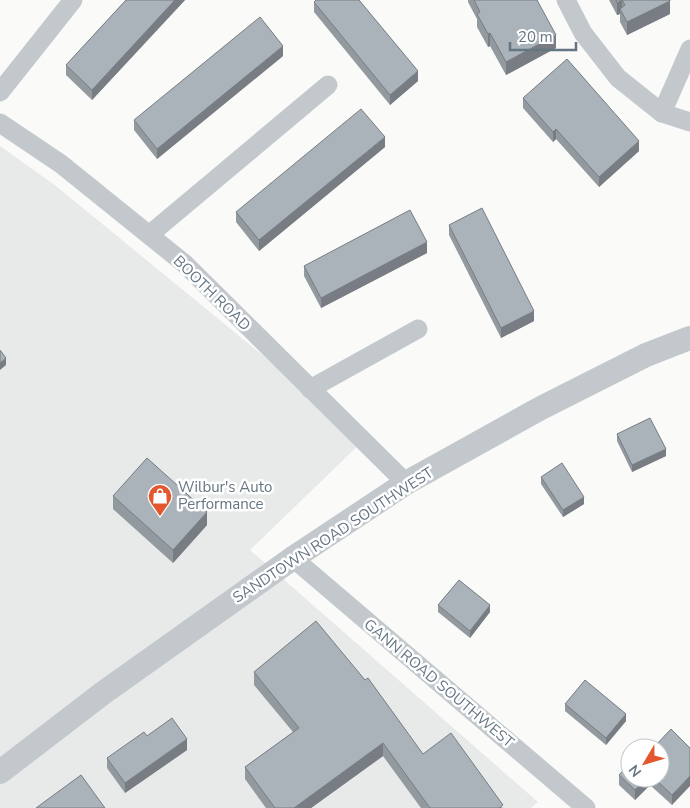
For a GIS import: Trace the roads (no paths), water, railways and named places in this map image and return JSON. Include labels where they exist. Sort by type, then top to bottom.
[{"type":"street","points":[[0,92],[73,0]]},
{"type":"street","points":[[566,0],[583,33],[618,78],[662,113],[690,122]]},
{"type":"street","points":[[662,113],[690,49]]},
{"type":"street","points":[[149,235],[328,85]]},
{"type":"street","name":"BOOTH ROAD","points":[[0,123],[61,164],[185,264],[310,390],[406,483]]},
{"type":"street","points":[[310,390],[418,329]]},
{"type":"street","name":"SANDTOWN ROAD SOUTHWEST","points":[[0,772],[103,693],[293,558],[406,483],[567,395],[646,355],[690,338]]},
{"type":"street","name":"GANN ROAD SOUTHWEST","points":[[293,558],[586,808]]},
{"type":"place","name":"Wilbur's Auto Performance","points":[[160,517]]}]
